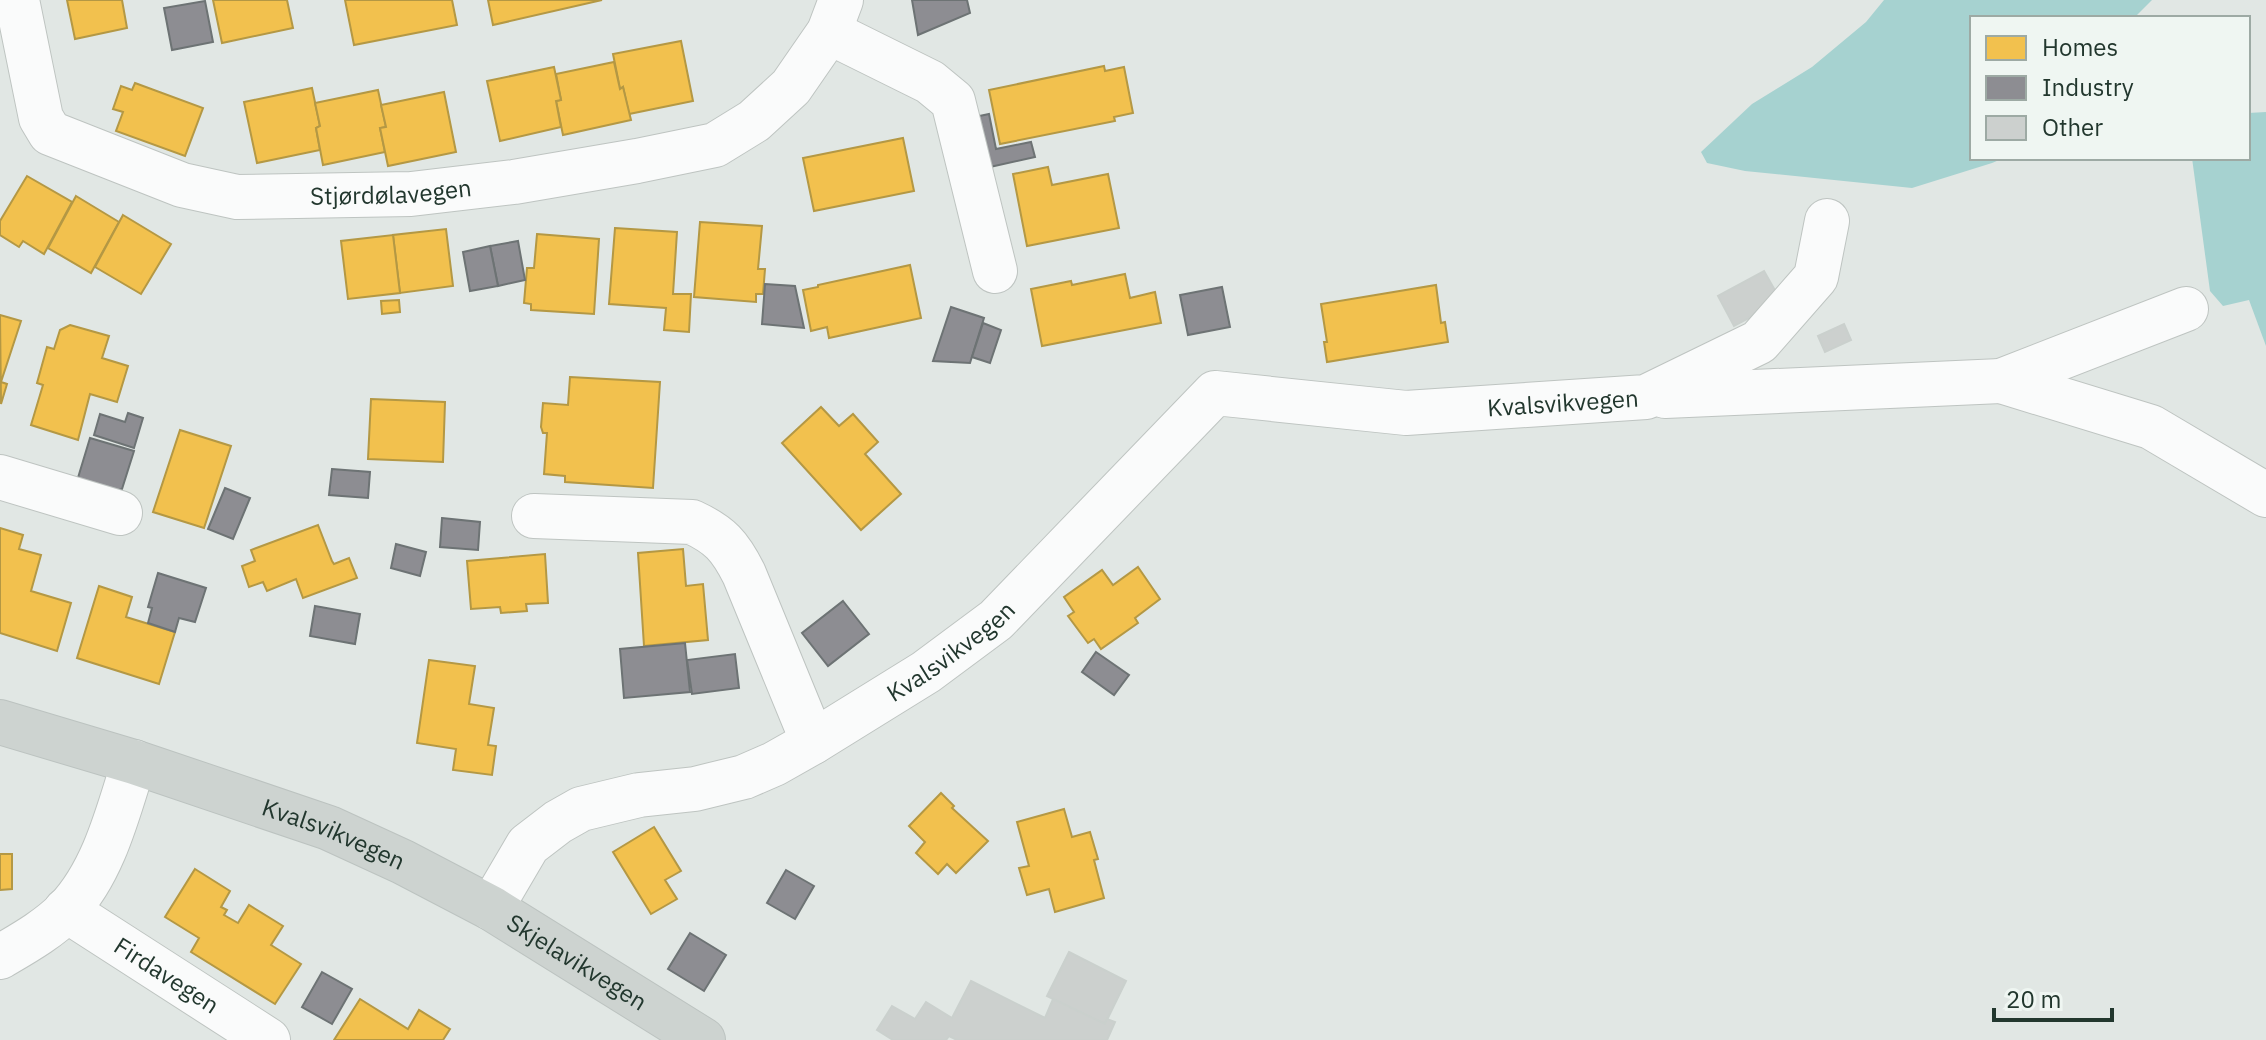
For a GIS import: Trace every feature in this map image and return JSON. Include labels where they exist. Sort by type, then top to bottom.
[{"type":"main road","name":"Kvalsvikvegen","points":[[0,722],[134,762],[329,828],[491,908]]},
{"type":"main road","name":"Skjelavikvegen","points":[[491,908],[703,1040]]},
{"type":"street","name":"Stjørdølavegen","points":[[17,0],[41,118],[50,133],[182,185],[237,197],[411,194],[637,161],[715,145],[754,121],[791,87],[835,16],[953,101],[995,271]]},
{"type":"street","name":"Kvalsvikvegen","points":[[491,908],[528,845],[581,809],[639,795],[695,789],[744,777],[813,742],[926,672],[996,620],[1215,393],[1406,413],[1646,397],[1759,342],[1816,277],[1827,221]]},
{"type":"street","points":[[1646,397],[2001,381],[2186,309]]},
{"type":"street","points":[[2001,381],[2151,427],[2266,495]]},
{"type":"street","points":[[0,477],[120,513]]},
{"type":"street","points":[[534,516],[692,522],[712,531],[731,549],[744,574],[813,742]]},
{"type":"street","points":[[0,957],[66,910],[87,881],[111,835],[134,762]]},
{"type":"street","name":"Firdavegen","points":[[66,910],[268,1040]]},
{"type":"water","points":[[1884,0],[2152,0],[2136,16],[1970,16],[1970,160],[1999,160],[1992,163],[1912,188],[1745,171],[1707,163],[1701,152],[1752,104],[1812,67],[1866,22]]},
{"type":"water","points":[[2266,112],[2266,346],[2249,300],[2223,306],[2210,291],[2192,160],[2250,160],[2250,113]]},
{"type":"building: Homes","points":[[67,0],[122,0],[127,28],[75,39]]},
{"type":"building: Homes","points":[[213,0],[287,0],[293,28],[222,43]]},
{"type":"building: Homes","points":[[345,0],[452,0],[457,25],[354,45]]},
{"type":"building: Homes","points":[[488,0],[602,0],[493,25]]},
{"type":"building: Homes","points":[[681,41],[693,101],[629,114],[613,54]]},
{"type":"building: Homes","points":[[614,62],[631,120],[563,135],[556,101],[561,100],[556,74]]},
{"type":"building: Homes","points":[[1104,66],[1105,71],[1124,67],[1133,113],[1114,117],[1115,121],[1000,144],[989,90]]},
{"type":"building: Homes","points":[[554,67],[561,100],[556,101],[561,127],[500,141],[487,81]]},
{"type":"building: Homes","points":[[135,83],[203,108],[185,156],[116,131],[123,112],[113,109],[121,86],[132,90]]},
{"type":"building: Homes","points":[[312,88],[320,126],[316,128],[320,150],[257,163],[244,102]]},
{"type":"building: Homes","points":[[378,90],[386,127],[380,128],[385,152],[323,165],[315,103]]},
{"type":"building: Homes","points":[[444,92],[456,152],[388,166],[380,128],[386,127],[381,105]]},
{"type":"building: Homes","points":[[903,138],[914,191],[814,211],[803,158]]},
{"type":"building: Homes","points":[[1048,167],[1052,185],[1108,174],[1119,228],[1027,246],[1013,174]]},
{"type":"building: Homes","points":[[27,176],[72,202],[44,254],[23,241],[19,247],[0,235],[0,221]]},
{"type":"building: Homes","points":[[76,196],[119,222],[91,273],[48,248]]},
{"type":"building: Homes","points":[[123,215],[171,244],[141,294],[95,267]]},
{"type":"building: Homes","points":[[700,222],[762,226],[758,269],[765,269],[763,294],[756,294],[756,302],[694,297]]},
{"type":"building: Homes","points":[[615,228],[677,232],[673,294],[691,294],[689,332],[664,330],[666,308],[609,304]]},
{"type":"building: Homes","points":[[446,229],[453,286],[400,293],[393,235]]},
{"type":"building: Homes","points":[[537,234],[599,239],[594,314],[531,310],[531,304],[524,303],[527,268],[534,268]]},
{"type":"building: Homes","points":[[393,235],[400,293],[348,299],[341,241]]},
{"type":"building: Homes","points":[[910,265],[921,318],[829,338],[827,327],[811,331],[803,290]]},
{"type":"building: Homes","points":[[1125,274],[1130,298],[1155,292],[1161,323],[1042,346],[1031,289],[1071,281],[1072,285]]},
{"type":"building: Homes","points":[[1436,285],[1441,323],[1445,322],[1448,342],[1327,362],[1321,304]]},
{"type":"building: Homes","points":[[399,300],[400,312],[382,314],[381,301]]},
{"type":"building: Homes","points":[[0,315],[21,321],[1,382],[7,384],[1,404]]},
{"type":"building: Homes","points":[[70,325],[109,336],[102,358],[128,366],[117,402],[90,394],[78,440],[31,425],[43,385],[37,383],[47,347],[54,349],[60,330]]},
{"type":"building: Homes","points":[[570,377],[660,382],[653,488],[565,482],[565,476],[544,474],[547,433],[543,433],[541,427],[543,403],[568,405]]},
{"type":"building: Homes","points":[[371,399],[445,402],[443,462],[368,459]]},
{"type":"building: Homes","points":[[821,407],[839,426],[853,414],[878,442],[865,454],[901,494],[861,530],[782,443]]},
{"type":"building: Homes","points":[[180,430],[231,446],[204,528],[153,512]]},
{"type":"building: Homes","points":[[318,525],[334,564],[349,558],[357,578],[303,598],[296,579],[267,591],[263,582],[249,587],[242,566],[255,561],[251,550]]},
{"type":"building: Homes","points":[[0,528],[23,535],[19,549],[41,555],[31,591],[71,603],[57,651],[0,633]]},
{"type":"building: Homes","points":[[683,549],[686,586],[703,584],[708,640],[644,646],[638,553]]},
{"type":"building: Homes","points":[[545,554],[548,603],[526,604],[527,611],[501,613],[500,607],[471,609],[467,561]]},
{"type":"building: Homes","points":[[1138,567],[1160,599],[1135,618],[1138,623],[1101,649],[1094,639],[1088,643],[1068,616],[1074,612],[1064,597],[1102,570],[1113,585]]},
{"type":"building: Homes","points":[[99,586],[132,597],[126,617],[175,632],[159,684],[77,658]]},
{"type":"building: Homes","points":[[429,660],[475,666],[469,704],[494,708],[488,745],[496,746],[492,775],[453,770],[456,749],[417,743]]},
{"type":"building: Homes","points":[[941,793],[954,806],[952,808],[988,841],[956,873],[947,864],[938,874],[916,853],[925,842],[909,826]]},
{"type":"building: Homes","points":[[1064,809],[1072,837],[1090,832],[1104,898],[1055,912],[1049,889],[1027,895],[1019,868],[1029,866],[1017,822]]},
{"type":"building: Homes","points":[[654,827],[681,871],[665,880],[677,899],[651,914],[613,852]]},
{"type":"building: Homes","points":[[0,854],[12,854],[12,889],[0,890]]},
{"type":"building: Homes","points":[[195,869],[230,891],[221,907],[227,910],[224,915],[238,923],[249,905],[283,926],[271,945],[301,964],[275,1004],[191,952],[199,938],[165,917]]},
{"type":"building: Homes","points":[[360,999],[408,1029],[419,1010],[450,1029],[443,1040],[334,1040]]},
{"type":"building: Industry","points":[[912,0],[967,0],[970,13],[918,35]]},
{"type":"building: Industry","points":[[205,1],[213,42],[172,50],[164,8]]},
{"type":"building: Industry","points":[[989,114],[996,149],[1031,142],[1035,157],[981,169],[970,118]]},
{"type":"building: Industry","points":[[518,241],[525,280],[498,286],[490,246]]},
{"type":"building: Industry","points":[[490,246],[498,286],[470,291],[463,252]]},
{"type":"building: Industry","points":[[765,284],[795,286],[804,328],[762,324]]},
{"type":"building: Industry","points":[[1222,287],[1230,327],[1188,335],[1180,295]]},
{"type":"building: Industry","points":[[951,307],[984,318],[970,363],[933,361]]},
{"type":"building: Industry","points":[[983,323],[1001,330],[990,363],[972,357]]},
{"type":"building: Industry","points":[[128,413],[143,418],[134,448],[94,435],[100,414],[125,422]]},
{"type":"building: Industry","points":[[90,438],[134,451],[122,489],[114,492],[77,481]]},
{"type":"building: Industry","points":[[332,469],[370,472],[368,498],[329,495]]},
{"type":"building: Industry","points":[[225,488],[250,498],[233,539],[208,529]]},
{"type":"building: Industry","points":[[442,518],[480,522],[478,550],[440,547]]},
{"type":"building: Industry","points":[[396,544],[426,552],[420,576],[391,568]]},
{"type":"building: Industry","points":[[158,573],[206,588],[195,622],[179,618],[175,632],[148,623],[152,608],[148,607]]},
{"type":"building: Industry","points":[[843,601],[869,634],[828,666],[802,633]]},
{"type":"building: Industry","points":[[315,606],[360,614],[355,644],[310,636]]},
{"type":"building: Industry","points":[[685,643],[690,692],[624,698],[620,649]]},
{"type":"building: Industry","points":[[1096,652],[1129,675],[1114,695],[1082,672]]},
{"type":"building: Industry","points":[[735,654],[739,688],[692,694],[687,660]]},
{"type":"building: Industry","points":[[786,870],[814,886],[795,919],[767,903]]},
{"type":"building: Industry","points":[[690,933],[726,955],[704,991],[668,969]]},
{"type":"building: Industry","points":[[322,972],[352,989],[332,1024],[302,1007]]},
{"type":"building: Other","points":[[1764,271],[1781,301],[1734,326],[1718,296]]},
{"type":"building: Other","points":[[1844,324],[1851,340],[1825,352],[1818,336]]},
{"type":"building: Other","points":[[1069,952],[1126,981],[1105,1024],[1047,996]]},
{"type":"building: Other","points":[[971,981],[1045,1018],[1053,999],[1105,1024],[1107,1019],[1115,1022],[1107,1040],[957,1040],[949,1036],[946,1040],[893,1040],[877,1030],[892,1006],[915,1019],[926,1002],[952,1018]]}]
